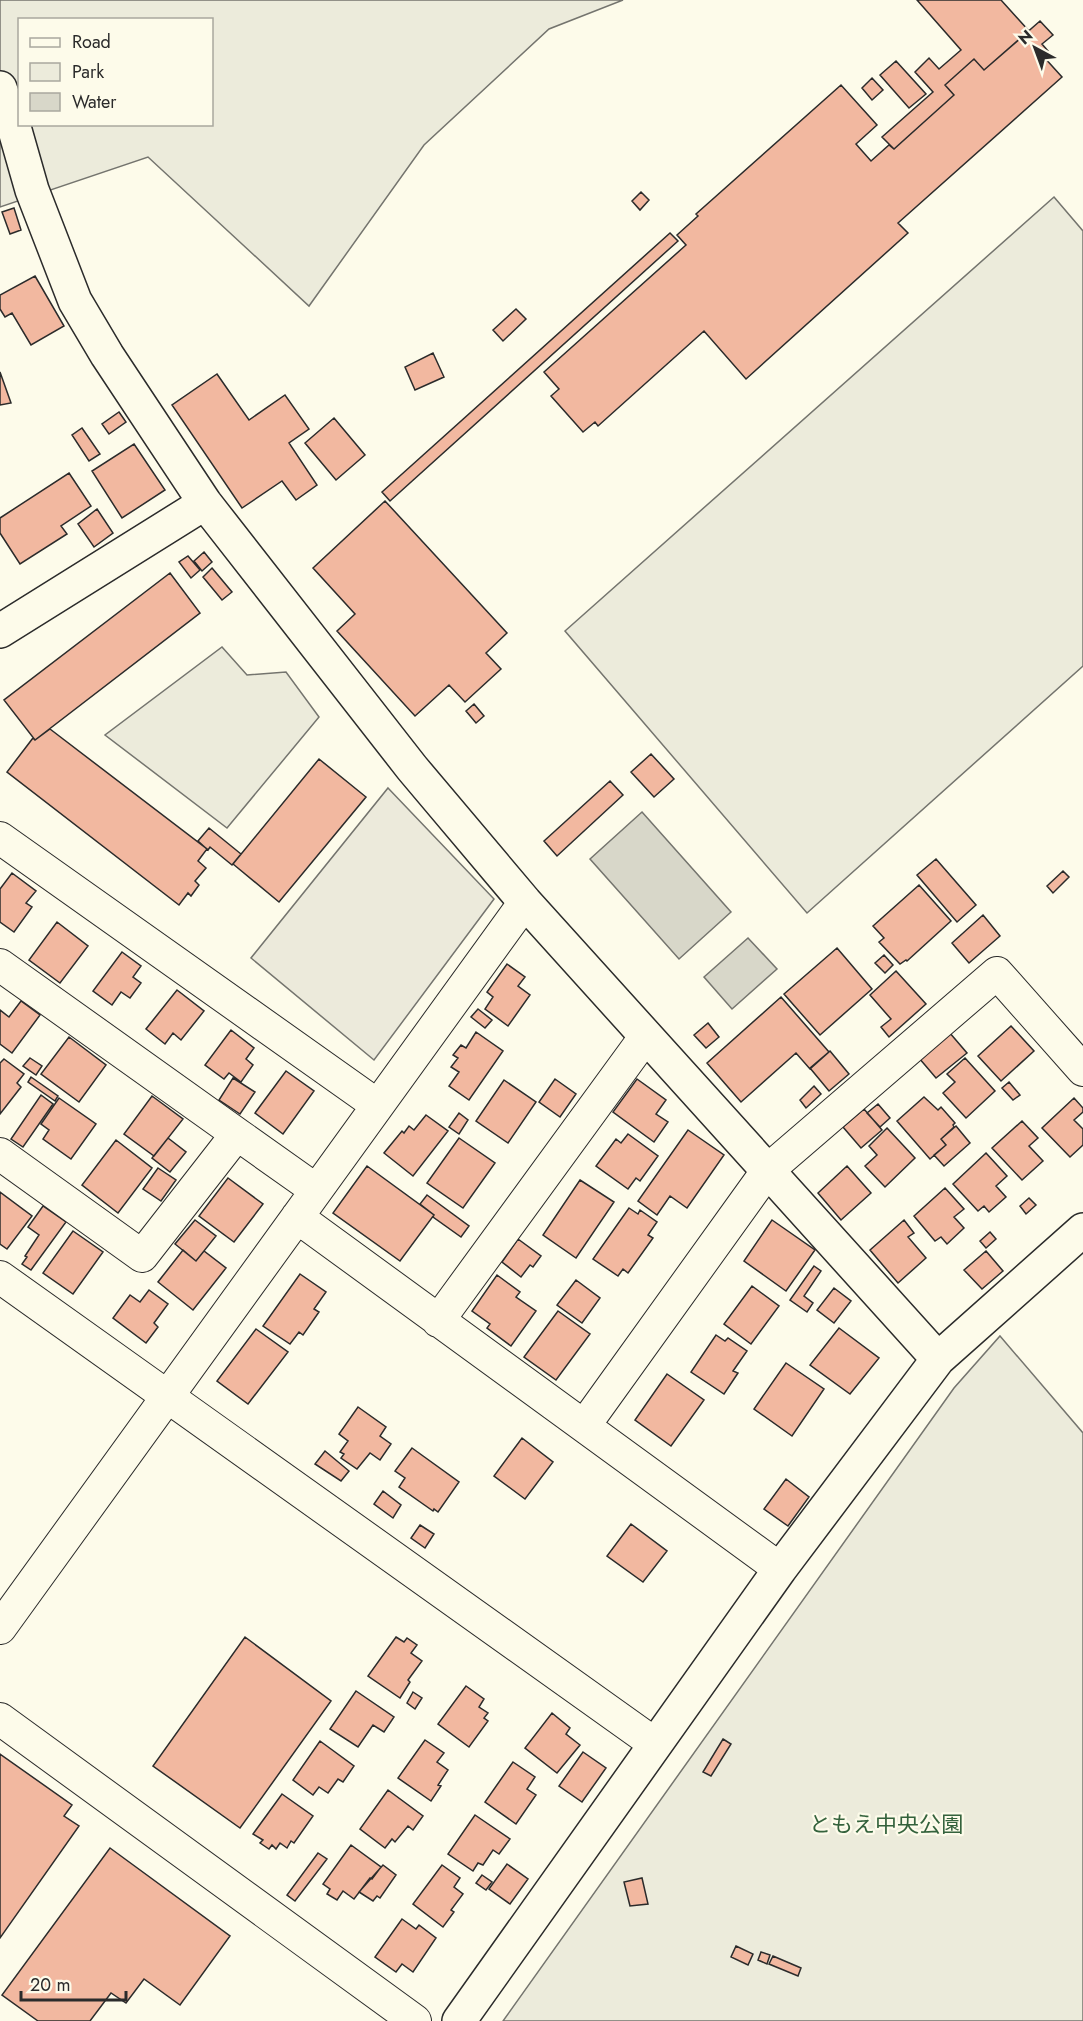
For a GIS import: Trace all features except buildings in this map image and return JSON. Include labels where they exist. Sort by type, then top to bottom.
[{"type":"street","points":[[0,88],[32,190],[75,301],[107,355],[205,503],[412,768],[525,902],[938,1359]]},
{"type":"street","points":[[0,631],[205,503]]},
{"type":"street","points":[[0,838],[377,1105]]},
{"type":"street","points":[[6,1607],[166,1396],[525,902]]},
{"type":"street","points":[[0,965],[316,1190]]},
{"type":"street","points":[[584,1426],[768,1170],[997,974],[1083,1070]]},
{"type":"street","points":[[438,1321],[646,1036]]},
{"type":"street","points":[[0,1154],[142,1256],[237,1134]]},
{"type":"street","points":[[297,1217],[780,1569]]},
{"type":"street","points":[[459,2021],[780,1569],[938,1359],[1083,1230]]},
{"type":"street","points":[[0,1277],[655,1744]]},
{"type":"street","points":[[0,1719],[415,2021]]},
{"type":"green space","points":[[0,0],[623,0],[549,29],[424,145],[309,306],[148,157],[0,207]]},
{"type":"green space","points":[[1054,197],[1083,231],[1083,666],[807,913],[565,631]]},
{"type":"green space","points":[[222,647],[247,675],[286,672],[319,717],[227,828],[105,735]]},
{"type":"green space","name":"ともえ中央公園","points":[[1000,1336],[1083,1433],[1083,2021],[503,2021],[954,1388]]},
{"type":"shaded area","points":[[388,788],[494,899],[374,1060],[251,958]]},
{"type":"water","points":[[642,812],[731,912],[679,959],[590,859]]},
{"type":"water","points":[[748,938],[777,969],[732,1009],[704,977]]}]
